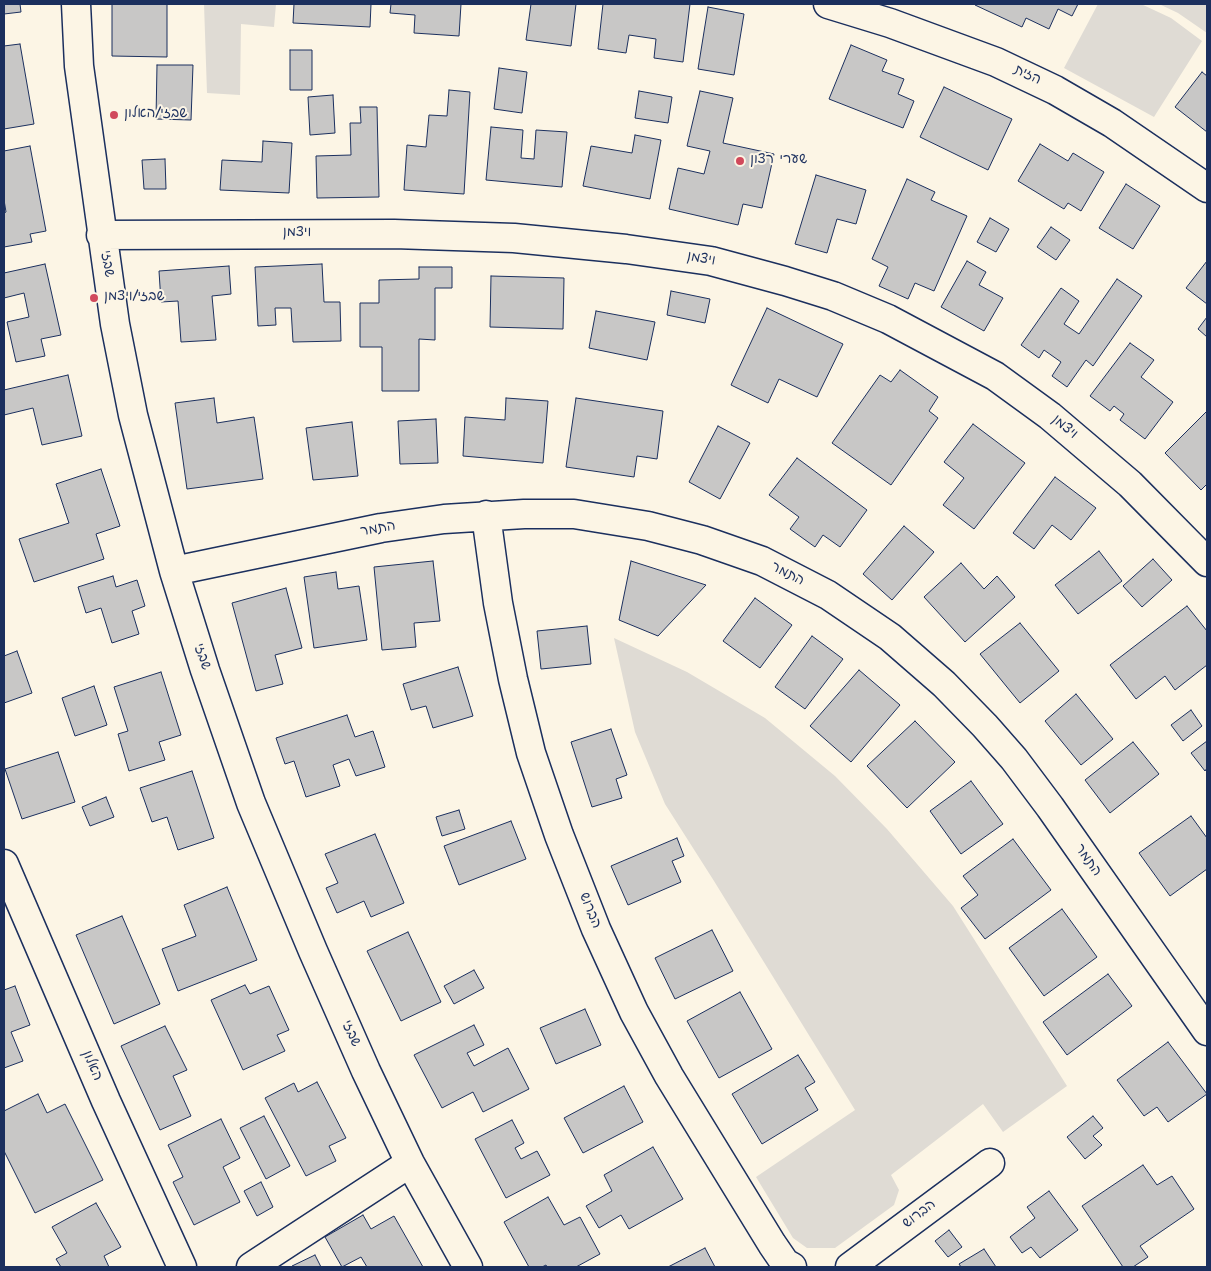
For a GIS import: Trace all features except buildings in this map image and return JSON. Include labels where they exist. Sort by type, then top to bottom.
[{"type":"street","name":"שבזי","points":[[76,4],[79,66],[101,235],[115,324],[133,415],[174,572],[205,670],[251,803],[320,968],[410,1163],[468,1267]]},
{"type":"street","name":"הזית","points":[[828,4],[890,23],[996,62],[1055,90],[1112,122],[1207,188]]},
{"type":"street","name":"ויצמן","points":[[101,235],[394,234],[514,238],[626,249],[711,261],[785,280],[833,296],[888,319],[994,376],[1050,416],[1130,484],[1207,562]]},
{"type":"street","name":"התמר","points":[[174,572],[381,528],[486,515],[574,514],[648,526],[702,540],[770,566],[828,595],[890,637],[944,684],[1014,758],[1207,1031]]},
{"type":"street","name":"הברוש","points":[[486,515],[498,603],[513,679],[532,753],[558,835],[634,1012],[669,1076],[772,1244],[785,1263],[792,1267]]},
{"type":"street","name":"האלון","points":[[4,864],[106,1101],[182,1267]]},
{"type":"street","name":"הברוש","points":[[850,1267],[990,1162]]},
{"type":"street","points":[[251,1267],[410,1163]]},
{"type":"shaded area","points":[[204,4],[276,4],[274,27],[241,24],[240,95],[207,93]]},
{"type":"shaded area","points":[[1098,4],[1141,4],[1171,18],[1202,41],[1154,117],[1064,68]]},
{"type":"shaded area","points":[[1159,4],[1207,4],[1207,33],[1178,13]]},
{"type":"shaded area","points":[[614,638],[687,672],[765,718],[835,776],[887,829],[953,906],[1067,1086],[1003,1132],[983,1104],[891,1175],[899,1190],[894,1205],[835,1248],[807,1248],[793,1238],[756,1177],[855,1110],[665,804],[635,732]]},
{"type":"place","name":"שבזי/האלון","points":[[114,115]]},
{"type":"place","name":"שערי רצון","points":[[740,161]]},
{"type":"place","name":"שבזי/ויצמן","points":[[94,298]]}]
